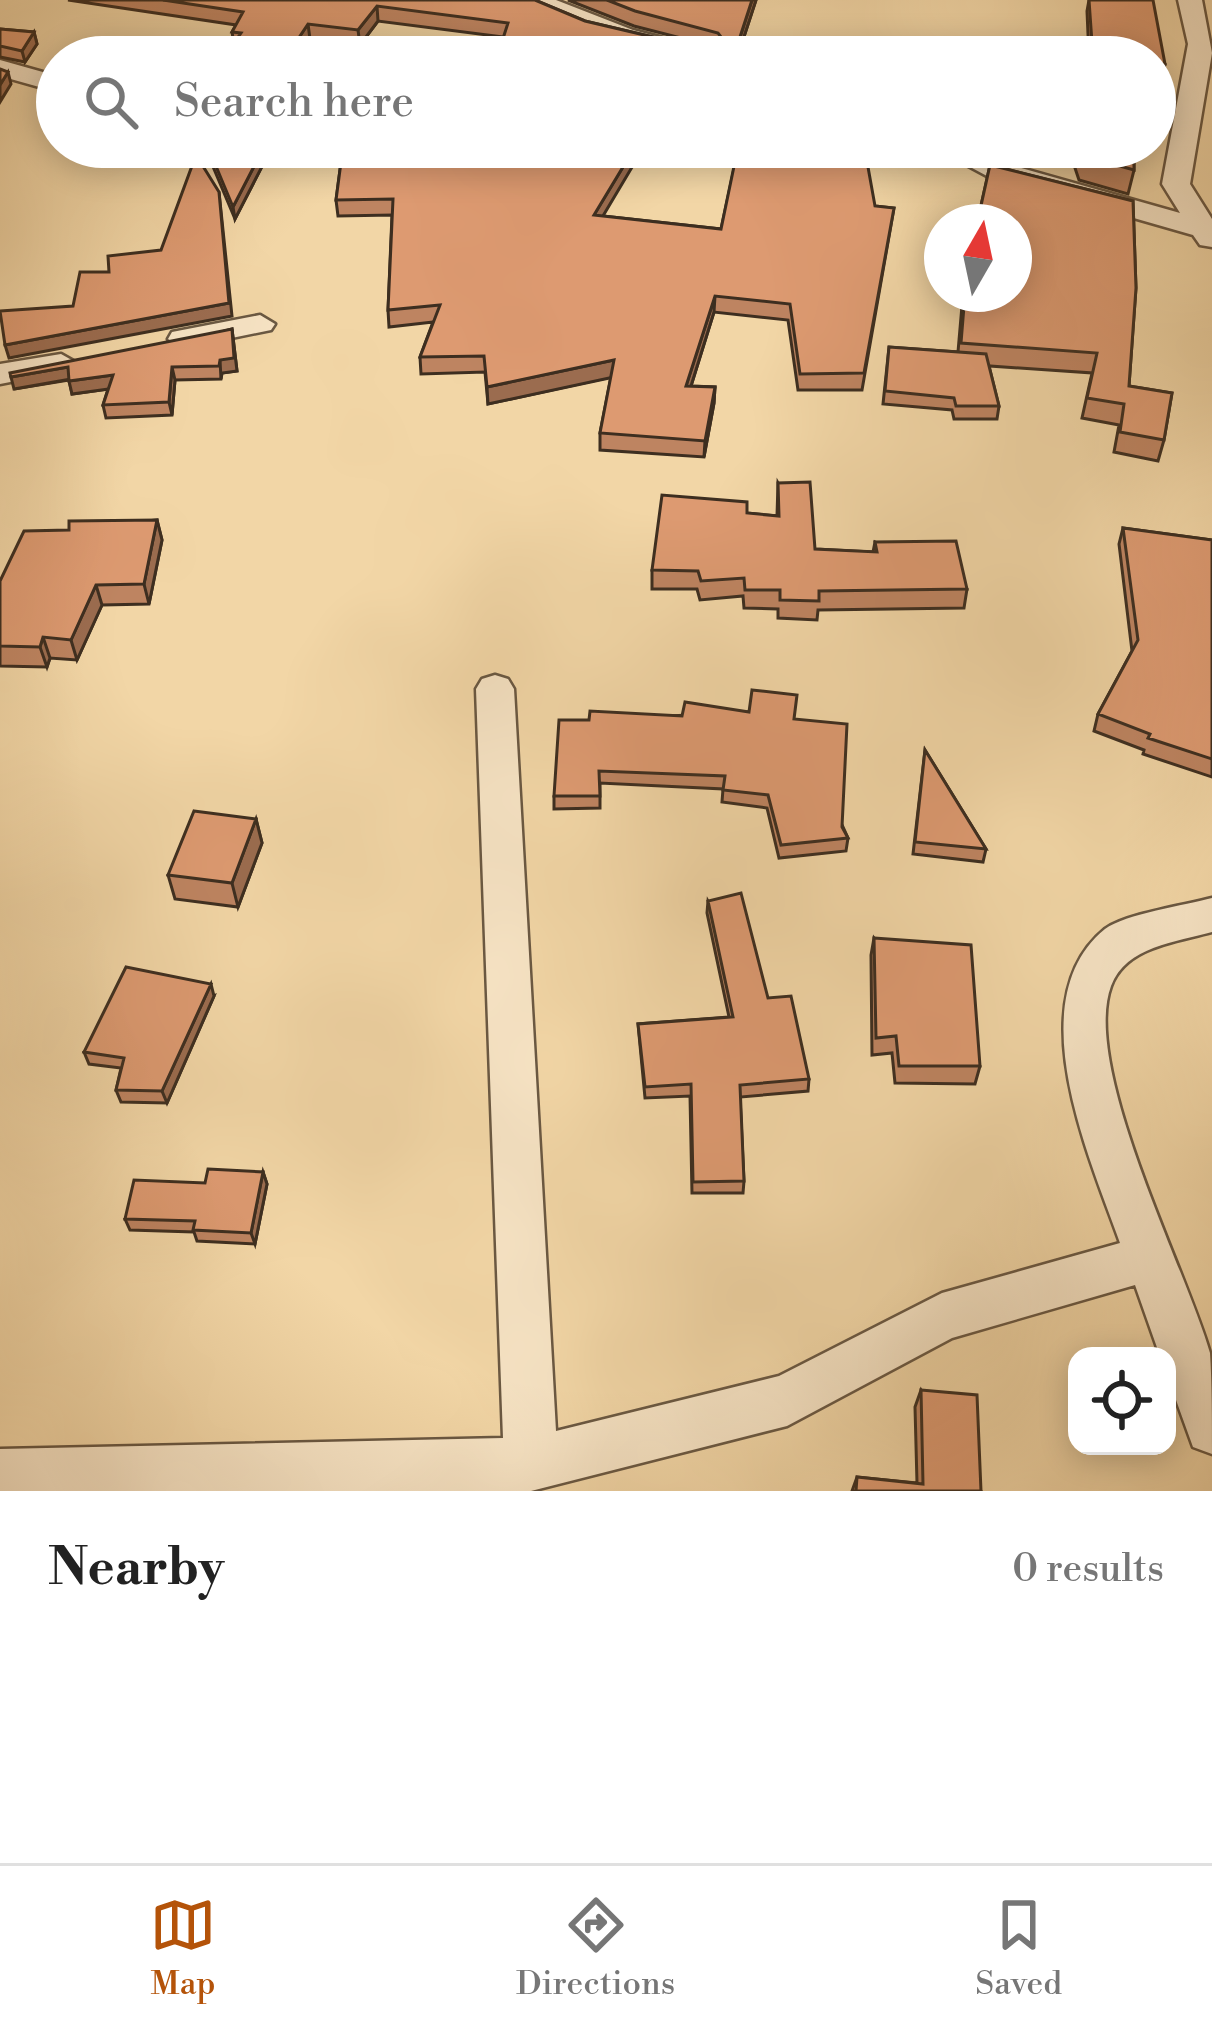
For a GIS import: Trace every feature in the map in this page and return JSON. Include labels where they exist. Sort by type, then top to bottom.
[{"type":"street","points":[[534,0],[628,36]]},
{"type":"street","points":[[1190,0],[1201,44],[1176,184],[1210,234]]},
{"type":"street","points":[[0,68],[36,78]]},
{"type":"street","points":[[994,168],[1210,234]]},
{"type":"street","points":[[148,346],[260,324]]},
{"type":"street","points":[[0,407],[7,373],[81,359]]},
{"type":"street","points":[[495,689],[531,1465]]},
{"type":"street","points":[[1212,915],[1122,940],[1090,980],[1084,1047],[1114,1160],[1212,1428]]},
{"type":"street","points":[[0,1475],[531,1465],[787,1400],[942,1317],[1151,1257]]},
{"type":"building","points":[[163,0],[535,0],[585,21],[649,36],[504,36],[508,23],[377,6],[358,30],[308,24],[300,36],[239,36],[241,33],[232,32],[243,12]]},
{"type":"building","points":[[607,0],[752,0],[740,36],[720,36]]},
{"type":"building","points":[[1089,0],[1153,0],[1160,36],[1092,36]]},
{"type":"building","points":[[0,29],[34,32],[22,51],[0,46]]},
{"type":"building","points":[[191,168],[204,168],[219,192],[229,303],[5,345],[0,311],[73,306],[80,272],[109,272],[108,256],[161,250]]},
{"type":"building","points":[[217,168],[253,168],[233,207]]},
{"type":"building","points":[[340,168],[622,168],[594,215],[721,229],[734,168],[868,168],[875,206],[894,208],[864,373],[800,374],[790,304],[715,296],[686,386],[715,387],[705,441],[600,433],[614,360],[487,387],[484,356],[420,357],[440,305],[388,310],[393,199],[336,200]]},
{"type":"building","points":[[989,168],[1133,201],[1136,288],[1129,386],[1172,393],[1164,440],[1120,432],[1124,404],[1087,398],[1097,353],[961,343],[964,312],[1032,312],[1032,204],[981,204]]},
{"type":"building","points":[[232,329],[234,358],[220,360],[219,366],[172,367],[169,402],[103,405],[113,375],[69,381],[68,367],[11,377],[10,373]]},
{"type":"building","points":[[889,347],[986,354],[999,406],[956,406],[954,398],[885,391]]},
{"type":"building","points":[[810,482],[815,549],[877,552],[875,542],[956,541],[967,589],[819,591],[819,601],[780,600],[780,590],[745,590],[744,578],[701,581],[698,571],[652,570],[662,495],[747,502],[747,513],[779,516],[778,483]]},
{"type":"building","points":[[157,520],[144,584],[96,585],[71,640],[43,637],[40,647],[0,646],[0,581],[24,531],[69,530],[69,521]]},
{"type":"building","points":[[1123,528],[1212,540],[1212,759],[1148,738],[1150,734],[1098,714],[1138,640]]},
{"type":"building","points":[[752,690],[797,695],[794,719],[847,724],[842,827],[848,838],[781,845],[768,795],[723,790],[725,776],[599,771],[600,796],[554,796],[559,720],[589,720],[590,711],[682,716],[685,702],[749,712]]},
{"type":"building","points":[[925,750],[986,849],[915,842]]},
{"type":"building","points":[[194,811],[256,819],[232,883],[168,875]]},
{"type":"building","points":[[741,893],[768,998],[791,996],[809,1079],[740,1085],[744,1181],[693,1182],[691,1084],[645,1087],[638,1024],[733,1017],[708,901]]},
{"type":"building","points":[[874,938],[971,945],[980,1066],[899,1066],[896,1036],[876,1038]]},
{"type":"building","points":[[126,967],[211,984],[162,1091],[116,1090],[124,1058],[84,1052]]},
{"type":"building","points":[[208,1169],[263,1172],[251,1233],[193,1230],[195,1221],[125,1219],[134,1180],[205,1183]]},
{"type":"building","points":[[921,1390],[977,1395],[981,1491],[856,1491],[857,1477],[923,1484]]}]
